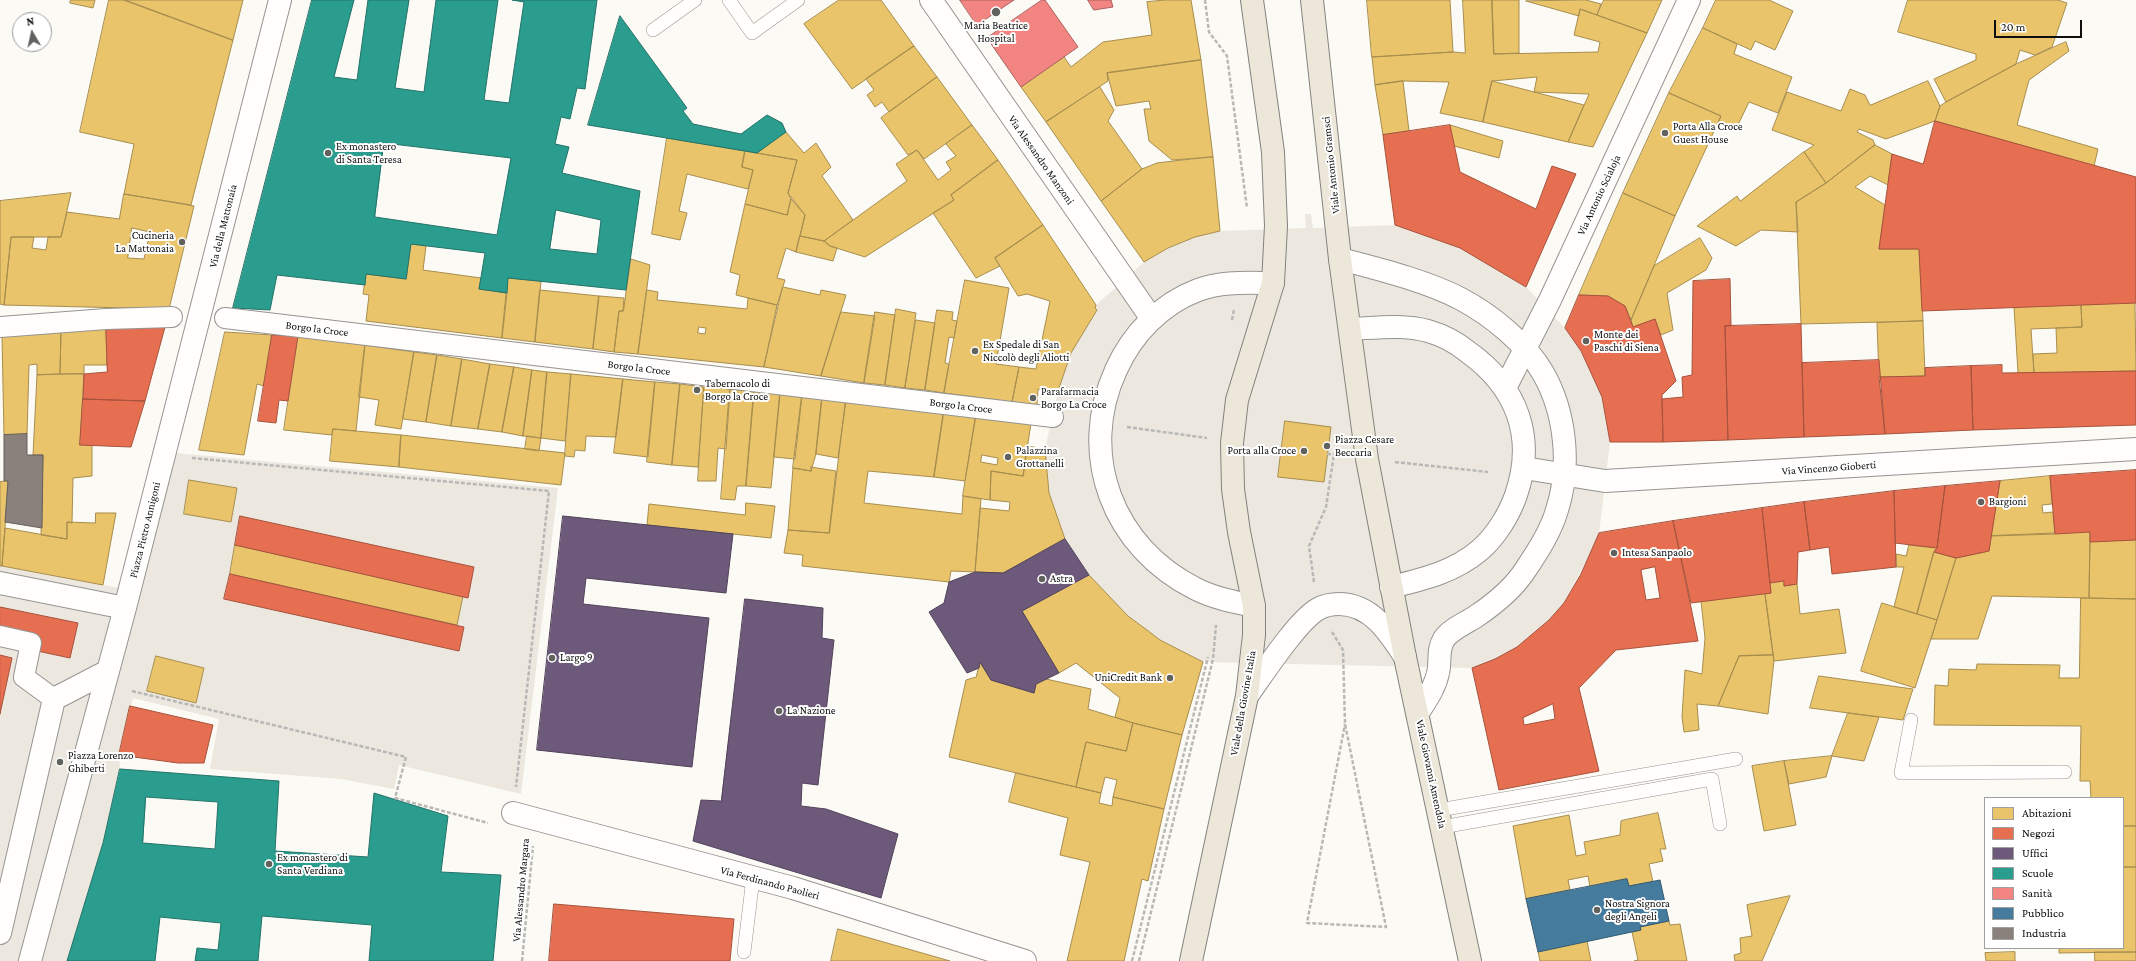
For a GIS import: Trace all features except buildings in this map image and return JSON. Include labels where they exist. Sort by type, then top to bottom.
[{"type":"main road","points":[[1252,0],[1273,152],[1276,226],[1273,283]]},
{"type":"main road","name":"Viale Antonio Gramsci","points":[[1312,0],[1340,259],[1350,329]]},
{"type":"main road","name":"Viale della Giovine Italia","points":[[1191,961],[1247,696],[1254,635],[1254,606],[1239,532],[1233,489],[1232,443],[1237,400],[1273,283]]},
{"type":"main road","points":[[1350,329],[1367,458],[1391,587]]},
{"type":"main road","name":"Viale Giovanni Amendola","points":[[1391,587],[1470,961]]},
{"type":"street","name":"Via della Mattonaia","points":[[165,452],[280,0]]},
{"type":"street","name":"Via Alessandro Manzoni","points":[[931,0],[1152,319]]},
{"type":"street","name":"Via Antonio Scialoja","points":[[1505,388],[1525,350],[1689,0]]},
{"type":"street","points":[[1340,259],[1426,285],[1461,300],[1504,328],[1525,350],[1543,373],[1553,398],[1561,425],[1565,451],[1564,476],[1557,510],[1545,537],[1525,571],[1508,590],[1476,616],[1449,633],[1443,640],[1440,646],[1439,671],[1435,684],[1418,713]]},
{"type":"street","points":[[1254,606],[1218,598],[1196,590],[1151,558],[1124,525],[1107,487],[1100,459],[1099,440],[1105,399],[1111,380],[1126,350],[1152,319],[1166,307],[1199,290],[1239,282],[1273,283]]},
{"type":"street","points":[[0,327],[106,319],[172,317]]},
{"type":"street","name":"Borgo la Croce","points":[[225,318],[1052,417]]},
{"type":"street","points":[[1350,329],[1404,328],[1418,329],[1437,334],[1477,358],[1505,388],[1516,407],[1522,428],[1524,468],[1513,503],[1504,520],[1481,550],[1448,571],[1391,587]]},
{"type":"street","name":"Via Vincenzo Gioberti","points":[[1524,468],[1564,476],[1605,481],[2136,449]]},
{"type":"street","name":"Piazza Pietro Annigoni","points":[[125,608],[165,452]]},
{"type":"street","points":[[0,583],[125,608],[30,961]]},
{"type":"street","points":[[1247,696],[1302,623],[1317,609],[1326,605],[1344,604],[1362,610],[1383,625],[1405,656]]},
{"type":"street","points":[[0,636],[38,644],[24,677],[54,699]]},
{"type":"street","points":[[0,933],[3,901],[54,699],[108,671]]},
{"type":"street","name":"Via Ferdinando Paolieri","points":[[513,813],[822,897],[1025,961]]},
{"type":"lane","points":[[653,30],[695,0]]},
{"type":"lane","points":[[729,0],[752,33],[798,0]]},
{"type":"lane","points":[[1912,720],[1901,773],[2065,772]]},
{"type":"lane","points":[[1440,818],[1736,759]]},
{"type":"lane","points":[[1440,818],[1712,779],[1720,824]]},
{"type":"lane","points":[[744,952],[754,878]]},
{"type":"path","points":[[1205,0],[1209,32],[1227,56],[1248,214]]},
{"type":"path","points":[[1125,427],[1210,438]]},
{"type":"path","points":[[1327,454],[1340,455]]},
{"type":"path","points":[[1334,454],[1326,507],[1309,546],[1317,609],[1343,650],[1345,724],[1386,927],[1307,923],[1345,724]]},
{"type":"path","points":[[192,458],[549,491],[513,813]]},
{"type":"path","points":[[1394,462],[1488,472]]},
{"type":"path","points":[[1132,961],[1208,657]]},
{"type":"path","points":[[1139,961],[1213,659]]},
{"type":"path","name":"Via Alessandro Margara","points":[[522,961],[536,820]]},
{"type":"shaded area","name":"Piazza Cesare Beccaria","points":[[1305,214],[1311,214],[1313,228],[1395,225],[1460,248],[1495,267],[1526,287],[1565,328],[1581,352],[1602,397],[1610,442],[1599,533],[1592,551],[1564,603],[1549,620],[1517,647],[1495,659],[1472,668],[1203,662],[1160,640],[1128,616],[1089,575],[1072,552],[1059,526],[1049,493],[1045,449],[1058,391],[1071,353],[1097,310],[1095,308],[1096,305],[1144,262],[1168,248],[1195,237],[1220,231],[1306,228]]},
{"type":"shaded area","points":[[165,452],[558,488],[521,794],[399,765],[394,789],[341,779],[210,769],[219,719],[133,698],[119,755],[120,769],[103,843],[67,961],[0,961],[0,566],[130,590]],"holes":[[[189,480],[237,488],[231,522],[184,514]],[[156,656],[204,668],[196,703],[147,691]]]},
{"type":"place","name":"Maria Beatrice Hospital","points":[[996,12]]},
{"type":"place","name":"Porta Alla Croce Guest House","points":[[1665,133]]},
{"type":"place","name":"Ex monastero di Santa Teresa","points":[[328,153]]},
{"type":"place","name":"Cucineria La Mattonaia","points":[[182,242]]},
{"type":"place","name":"Monte dei Paschi di Siena","points":[[1586,341]]},
{"type":"place","name":"Ex Spedale di San Niccolò degli Aliotti","points":[[975,351]]},
{"type":"place","name":"Tabernacolo di Borgo la Croce","points":[[697,390]]},
{"type":"place","name":"Parafarmacia Borgo La Croce","points":[[1033,398]]},
{"type":"place","name":"Piazza Cesare Beccaria","points":[[1327,446]]},
{"type":"place","name":"Porta alla Croce","points":[[1304,451]]},
{"type":"place","name":"Palazzina Grottanelli","points":[[1008,457]]},
{"type":"place","name":"Bargioni","points":[[1981,502]]},
{"type":"place","name":"Intesa Sanpaolo","points":[[1614,553]]},
{"type":"place","name":"Astra","points":[[1042,579]]},
{"type":"place","name":"Largo 9","points":[[552,658]]},
{"type":"place","name":"UniCredit Bank","points":[[1170,678]]},
{"type":"place","name":"La Nazione","points":[[779,711]]},
{"type":"place","name":"Piazza Lorenzo Ghiberti","points":[[60,762]]},
{"type":"place","name":"Ex monastero di Santa Verdiana","points":[[269,864]]},
{"type":"place","name":"Nostra Signora degli Angeli","points":[[1597,910]]}]
